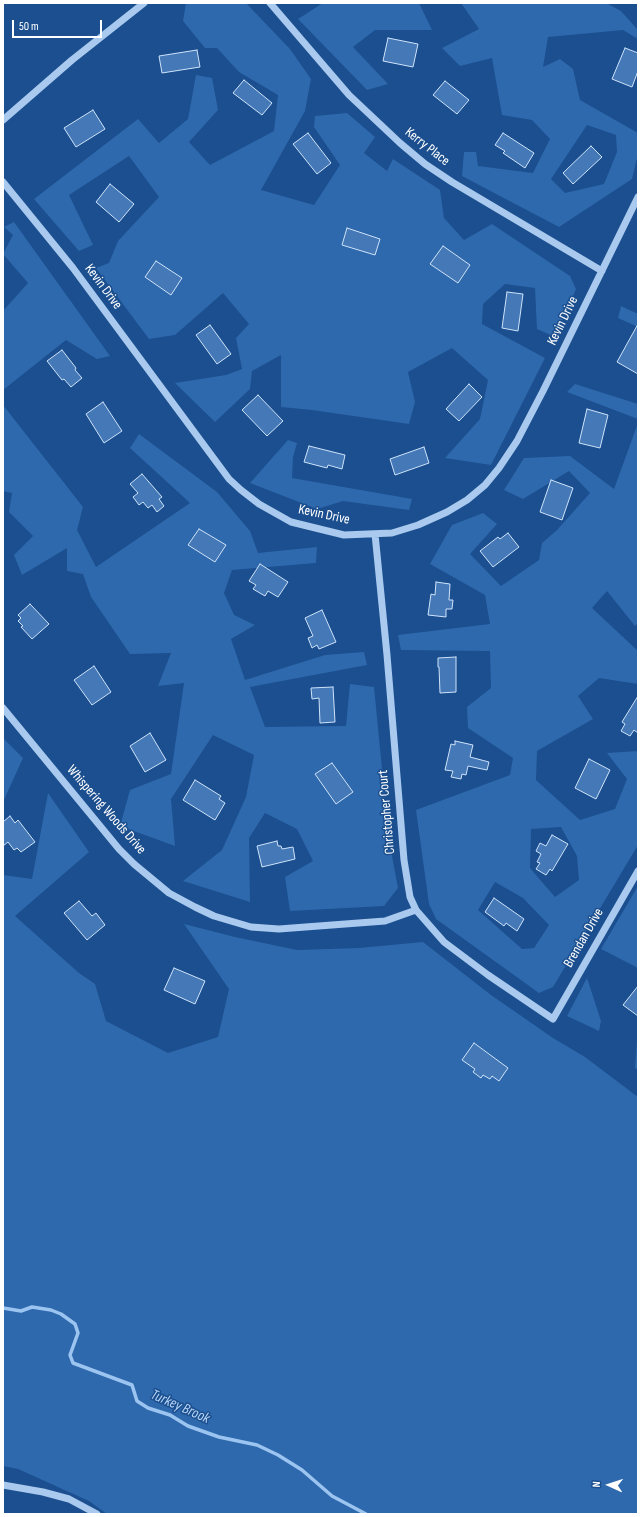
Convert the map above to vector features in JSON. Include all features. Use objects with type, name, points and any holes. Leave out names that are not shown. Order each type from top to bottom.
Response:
[{"type":"street","points":[[3,120],[72,60],[144,3]]},
{"type":"street","name":"Kerry Place","points":[[270,3],[349,95],[400,144],[425,164],[452,182],[602,271]]},
{"type":"street","name":"Kevin Drive","points":[[3,182],[73,268],[215,462],[241,490],[273,513],[291,522],[344,535],[392,533],[418,525],[447,512],[467,500],[485,485],[499,468],[517,441],[638,197]]},
{"type":"street","name":"Christopher Court","points":[[375,534],[387,655],[404,860],[410,897],[416,910],[444,942],[488,975],[553,1019]]},
{"type":"street","name":"Whispering Woods Drive","points":[[3,708],[119,849],[134,864],[169,893],[195,907],[214,916],[251,927],[279,929],[385,921],[416,910]]},
{"type":"street","name":"Brendan Drive","points":[[553,1019],[638,871]]},
{"type":"street","points":[[3,1485],[43,1492],[69,1499],[97,1514]]},
{"type":"shaded area","points":[[186,3],[246,3],[290,49],[311,79],[305,111],[261,190],[314,205],[340,165],[314,127],[315,116],[347,113],[375,137],[364,153],[387,171],[393,159],[440,190],[444,218],[464,240],[492,224],[570,276],[576,289],[555,337],[537,329],[535,288],[505,284],[483,304],[482,324],[545,358],[491,465],[445,458],[480,419],[488,380],[452,348],[408,372],[415,402],[409,424],[281,407],[281,355],[252,371],[250,389],[215,422],[175,383],[226,375],[242,369],[236,338],[249,324],[223,293],[175,335],[149,339],[96,268],[109,263],[118,241],[159,197],[129,156],[69,195],[93,245],[79,251],[34,199],[138,119],[159,143],[188,119],[196,75],[212,78],[218,110],[189,142],[210,165],[274,131],[278,95],[239,72],[217,48],[205,48],[183,21]]},
{"type":"shaded area","points":[[323,3],[419,3],[432,30],[375,30],[353,47],[388,84],[367,90],[298,19]]},
{"type":"shaded area","points":[[461,3],[606,3],[621,11],[638,30],[638,39],[623,30],[548,37],[543,67],[560,59],[573,69],[580,100],[638,133],[638,154],[632,179],[559,227],[462,176],[464,152],[476,152],[478,166],[533,173],[550,139],[532,120],[502,115],[492,58],[460,66],[442,48],[479,29]],"holes":[[[587,125],[616,135],[617,152],[604,184],[565,193],[551,179]]]},
{"type":"shaded area","points":[[14,222],[110,356],[97,359],[66,340],[3,390],[3,311],[28,283],[3,254],[13,235],[4,227]]},
{"type":"shaded area","points":[[621,306],[638,314],[638,327],[618,318]]},
{"type":"shaded area","points":[[575,384],[638,404],[638,419],[567,392]]},
{"type":"shaded area","points":[[3,405],[83,507],[77,530],[96,567],[190,503],[130,448],[139,434],[217,492],[250,531],[258,553],[317,547],[316,563],[232,570],[224,593],[234,615],[255,625],[231,639],[245,680],[325,655],[364,652],[367,665],[250,687],[265,727],[346,726],[350,684],[374,687],[389,840],[398,888],[384,906],[290,911],[285,877],[313,861],[297,829],[265,813],[249,838],[250,902],[183,881],[222,850],[246,797],[254,755],[213,735],[171,799],[175,846],[120,826],[130,790],[171,774],[184,683],[158,686],[171,653],[130,654],[91,597],[83,574],[67,571],[67,548],[22,575],[14,555],[33,536],[9,512],[12,493],[3,491]]},
{"type":"shaded area","points":[[638,423],[638,623],[635,626],[607,591],[592,608],[638,651],[638,684],[599,678],[578,696],[593,719],[537,751],[536,780],[580,820],[615,809],[627,779],[607,753],[638,751],[638,845],[553,987],[539,993],[436,919],[429,904],[416,810],[510,775],[513,758],[468,728],[467,707],[491,688],[490,651],[401,650],[398,635],[490,624],[485,595],[430,564],[452,525],[483,513],[497,524],[470,554],[501,586],[539,560],[542,543],[557,530],[590,493],[569,471],[523,499],[504,490],[524,458],[570,456],[614,489]],"holes":[[[561,827],[577,856],[579,880],[555,897],[530,868],[531,829]],[[495,882],[523,898],[549,925],[534,948],[522,949],[478,910]]]},
{"type":"shaded area","points":[[288,440],[297,443],[293,457],[292,478],[412,499],[409,510],[343,501],[317,509],[250,483]]},
{"type":"shaded area","points":[[3,738],[23,758],[3,802]]},
{"type":"shaded area","points":[[48,793],[89,852],[15,916],[79,973],[95,984],[106,1021],[168,1053],[218,1037],[229,989],[184,924],[235,937],[297,950],[359,948],[423,942],[491,995],[553,1038],[585,1057],[638,1097],[638,1514],[107,1514],[89,1501],[18,1469],[3,1466],[3,875],[32,879]]},
{"type":"shaded area","points":[[638,886],[638,968],[601,949]]},
{"type":"shaded area","points":[[587,978],[601,1021],[599,1031],[567,1016]]},
{"type":"shaded area","points":[[638,1026],[638,1070],[635,1068]]},
{"type":"building","points":[[388,38],[418,44],[413,67],[383,61]]},
{"type":"building","points":[[625,48],[638,53],[638,71],[632,87],[612,79]]},
{"type":"building","points":[[197,50],[200,67],[162,73],[159,56]]},
{"type":"building","points":[[244,80],[272,103],[262,115],[233,93]]},
{"type":"building","points":[[445,81],[469,100],[457,114],[433,95]]},
{"type":"building","points":[[93,110],[105,129],[76,147],[64,128]]},
{"type":"building","points":[[308,133],[331,163],[317,174],[293,144]]},
{"type":"building","points":[[503,133],[534,153],[525,168],[503,153],[505,151],[495,145]]},
{"type":"building","points":[[591,146],[602,157],[573,184],[563,173]]},
{"type":"building","points":[[110,184],[134,204],[119,222],[96,202]]},
{"type":"building","points":[[347,228],[380,239],[375,255],[342,245]]},
{"type":"building","points":[[443,246],[470,265],[458,283],[430,264]]},
{"type":"building","points":[[156,261],[182,278],[171,295],[145,277]]},
{"type":"building","points":[[507,292],[523,294],[518,331],[502,328]]},
{"type":"building","points":[[638,324],[638,374],[617,362]]},
{"type":"building","points":[[210,325],[231,354],[217,364],[196,335]]},
{"type":"building","points":[[62,350],[82,378],[71,387],[64,379],[62,380],[47,361]]},
{"type":"building","points":[[469,384],[482,397],[459,421],[446,409]]},
{"type":"building","points":[[258,395],[283,421],[267,436],[242,410]]},
{"type":"building","points":[[103,402],[122,431],[104,443],[86,414]]},
{"type":"building","points":[[587,409],[608,415],[600,448],[579,443]]},
{"type":"building","points":[[309,446],[345,455],[342,469],[328,465],[327,468],[304,462]]},
{"type":"building","points":[[424,447],[429,463],[395,475],[390,459]]},
{"type":"building","points":[[142,474],[162,497],[159,499],[164,506],[157,512],[152,505],[148,508],[143,502],[139,505],[133,497],[138,493],[130,484]]},
{"type":"building","points":[[551,480],[573,488],[562,520],[540,512]]},
{"type":"building","points":[[199,529],[226,545],[215,562],[188,545]]},
{"type":"building","points":[[508,533],[519,547],[493,567],[480,551],[498,537],[500,539]]},
{"type":"building","points":[[260,564],[288,582],[278,597],[268,591],[265,596],[253,589],[256,585],[249,581]]},
{"type":"building","points":[[436,582],[450,584],[449,600],[453,600],[452,609],[446,609],[446,617],[428,615],[431,594],[435,595]]},
{"type":"building","points":[[30,604],[49,624],[32,639],[21,627],[23,626],[18,621],[21,618],[18,615]]},
{"type":"building","points":[[322,610],[336,642],[319,649],[317,645],[312,648],[308,638],[313,636],[305,618]]},
{"type":"building","points":[[456,657],[456,692],[440,693],[438,658]]},
{"type":"building","points":[[94,666],[111,692],[92,705],[74,680]]},
{"type":"building","points":[[333,687],[335,722],[320,723],[319,698],[312,699],[311,688]]},
{"type":"building","points":[[638,696],[638,733],[634,730],[630,736],[621,731],[625,724],[622,722]]},
{"type":"building","points":[[150,733],[166,760],[145,772],[130,746]]},
{"type":"building","points":[[455,741],[473,745],[470,757],[489,762],[487,770],[468,766],[466,775],[462,774],[461,779],[451,777],[453,771],[445,770],[451,744],[455,745]]},
{"type":"building","points":[[589,759],[610,770],[596,799],[575,788]]},
{"type":"building","points":[[332,763],[353,792],[336,804],[315,774]]},
{"type":"building","points":[[195,780],[221,796],[219,799],[225,803],[215,820],[183,800]]},
{"type":"building","points":[[10,816],[15,823],[18,820],[35,842],[21,852],[17,848],[14,850],[8,842],[3,846],[3,822]]},
{"type":"building","points":[[552,835],[568,844],[552,871],[550,869],[546,875],[536,869],[540,863],[537,862],[541,854],[536,851],[540,843],[546,846]]},
{"type":"building","points":[[277,841],[278,846],[281,846],[282,849],[293,847],[295,859],[262,867],[257,846]]},
{"type":"building","points":[[494,898],[524,919],[517,931],[506,923],[504,926],[485,912]]},
{"type":"building","points":[[79,901],[92,916],[96,913],[105,925],[87,940],[64,913]]},
{"type":"building","points":[[174,968],[205,981],[195,1004],[164,990]]},
{"type":"building","points":[[638,986],[638,1016],[623,1005]]},
{"type":"building","points":[[474,1043],[508,1068],[499,1081],[492,1076],[490,1079],[483,1075],[481,1078],[473,1072],[475,1069],[462,1060]]},
{"type":"waterway","name":"Turkey Brook","points":[[3,1308],[21,1311],[32,1307],[51,1310],[61,1314],[75,1324],[78,1333],[70,1355],[73,1363],[132,1385],[137,1401],[148,1408],[170,1415],[188,1426],[219,1437],[257,1445],[278,1455],[302,1470],[332,1496],[366,1514]]}]
